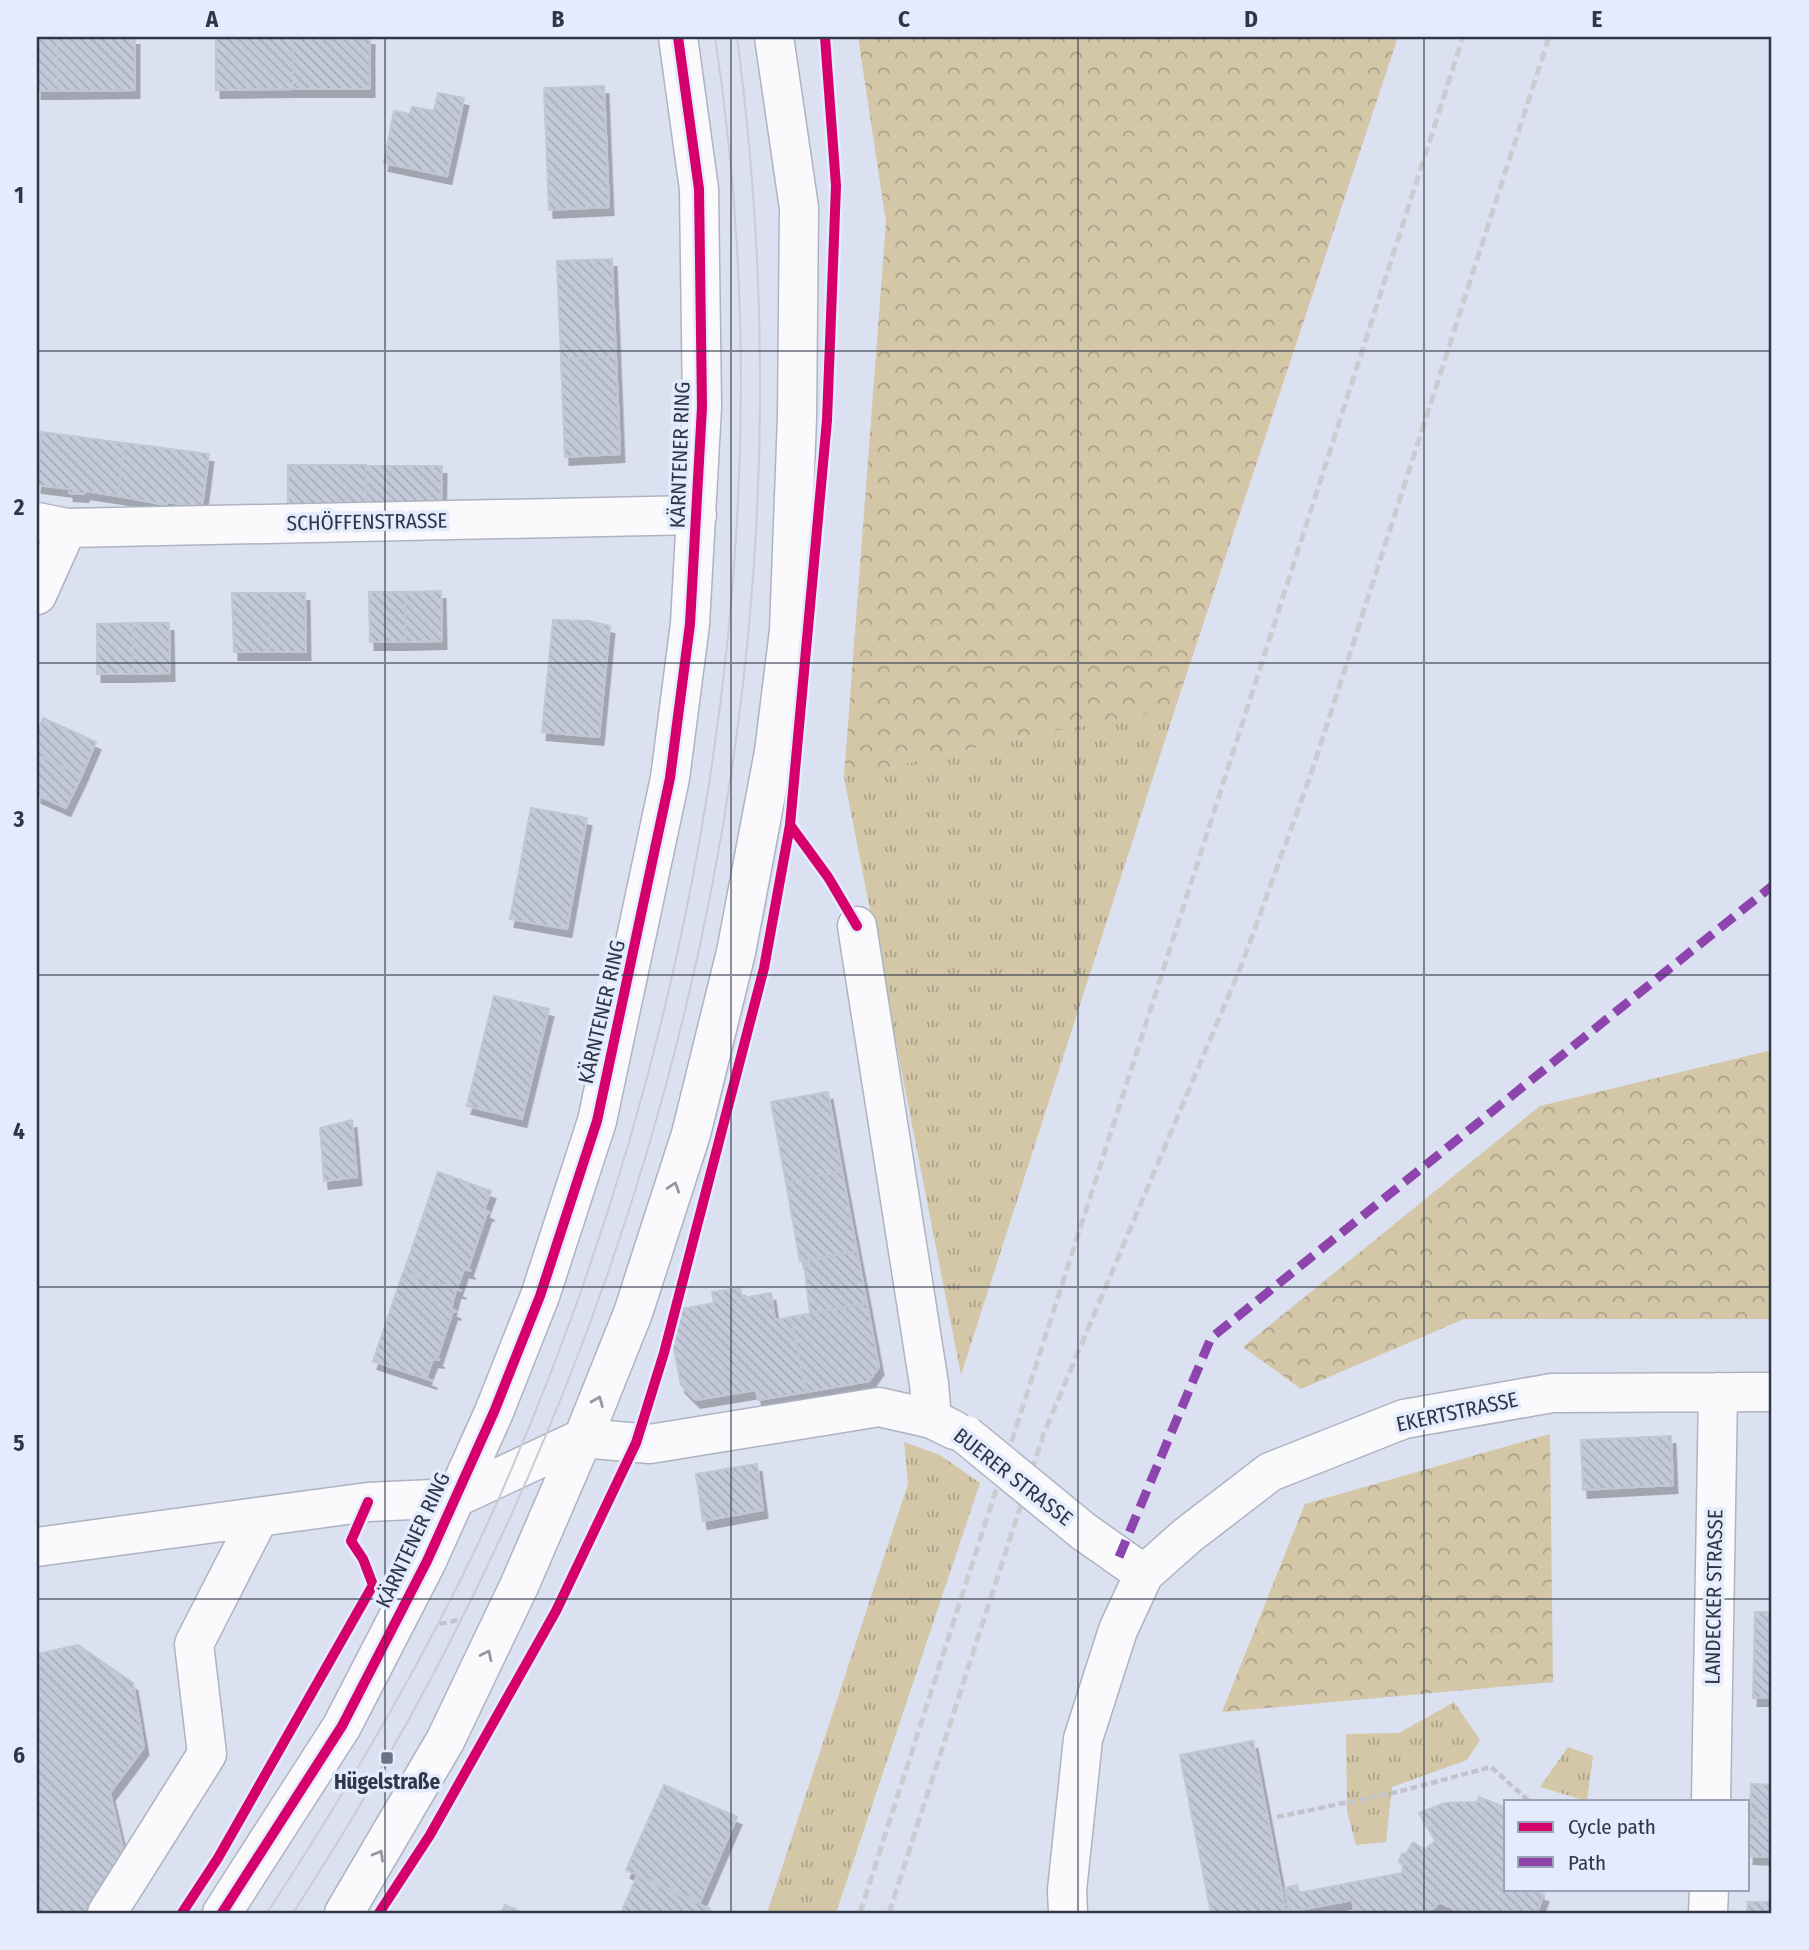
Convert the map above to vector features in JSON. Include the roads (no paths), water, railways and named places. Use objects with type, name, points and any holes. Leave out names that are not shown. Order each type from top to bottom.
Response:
[{"type":"main road","name":"KÄRNTENER RING","points":[[222,1913],[342,1726],[455,1498],[494,1412],[540,1296],[597,1121],[670,778],[690,624],[702,407],[699,189],[678,37]]},
{"type":"main road","points":[[344,1913],[445,1741],[509,1606],[583,1438],[633,1313],[691,1134],[736,952],[774,752],[789,631],[797,417],[799,208],[774,37]]},
{"type":"main road","name":"SCHÖFFENSTRASSE","points":[[52,525],[697,515]]},
{"type":"main road","points":[[37,595],[52,525]]},
{"type":"main road","name":"BUERER STRASSE","points":[[857,926],[929,1384],[949,1427],[1083,1531],[1144,1574]]},
{"type":"main road","name":"LANDECKER STRASSE","points":[[1711,1800],[1718,1392]]},
{"type":"main road","name":"EKERTSTRASSE","points":[[1144,1574],[1188,1535],[1270,1472],[1404,1419],[1552,1393],[1772,1392]]},
{"type":"main road","points":[[37,1547],[368,1502],[455,1498],[583,1438],[650,1444],[879,1407],[949,1427]]},
{"type":"main road","points":[[107,1913],[207,1754],[194,1644],[258,1519]]},
{"type":"main road","points":[[1068,1913],[1067,1890],[1083,1739],[1118,1630],[1144,1574]]},
{"type":"main road","points":[[1708,1913],[1709,1890]]},
{"type":"tram line","points":[[267,1913],[389,1714],[444,1612],[495,1507],[565,1334],[625,1156],[673,973],[708,787],[731,599],[741,411],[735,223],[715,37]]},
{"type":"tram line","points":[[293,1913],[420,1699],[528,1477],[616,1249],[684,1014],[731,775],[756,532],[758,285],[737,37]]},
{"type":"railway","points":[[860,1913],[1463,37]]},
{"type":"railway","points":[[889,1913],[1044,1433],[1242,964],[1312,771],[1549,37]]},
{"type":"place","name":"Hügelstraße","points":[[387,1758]]}]
